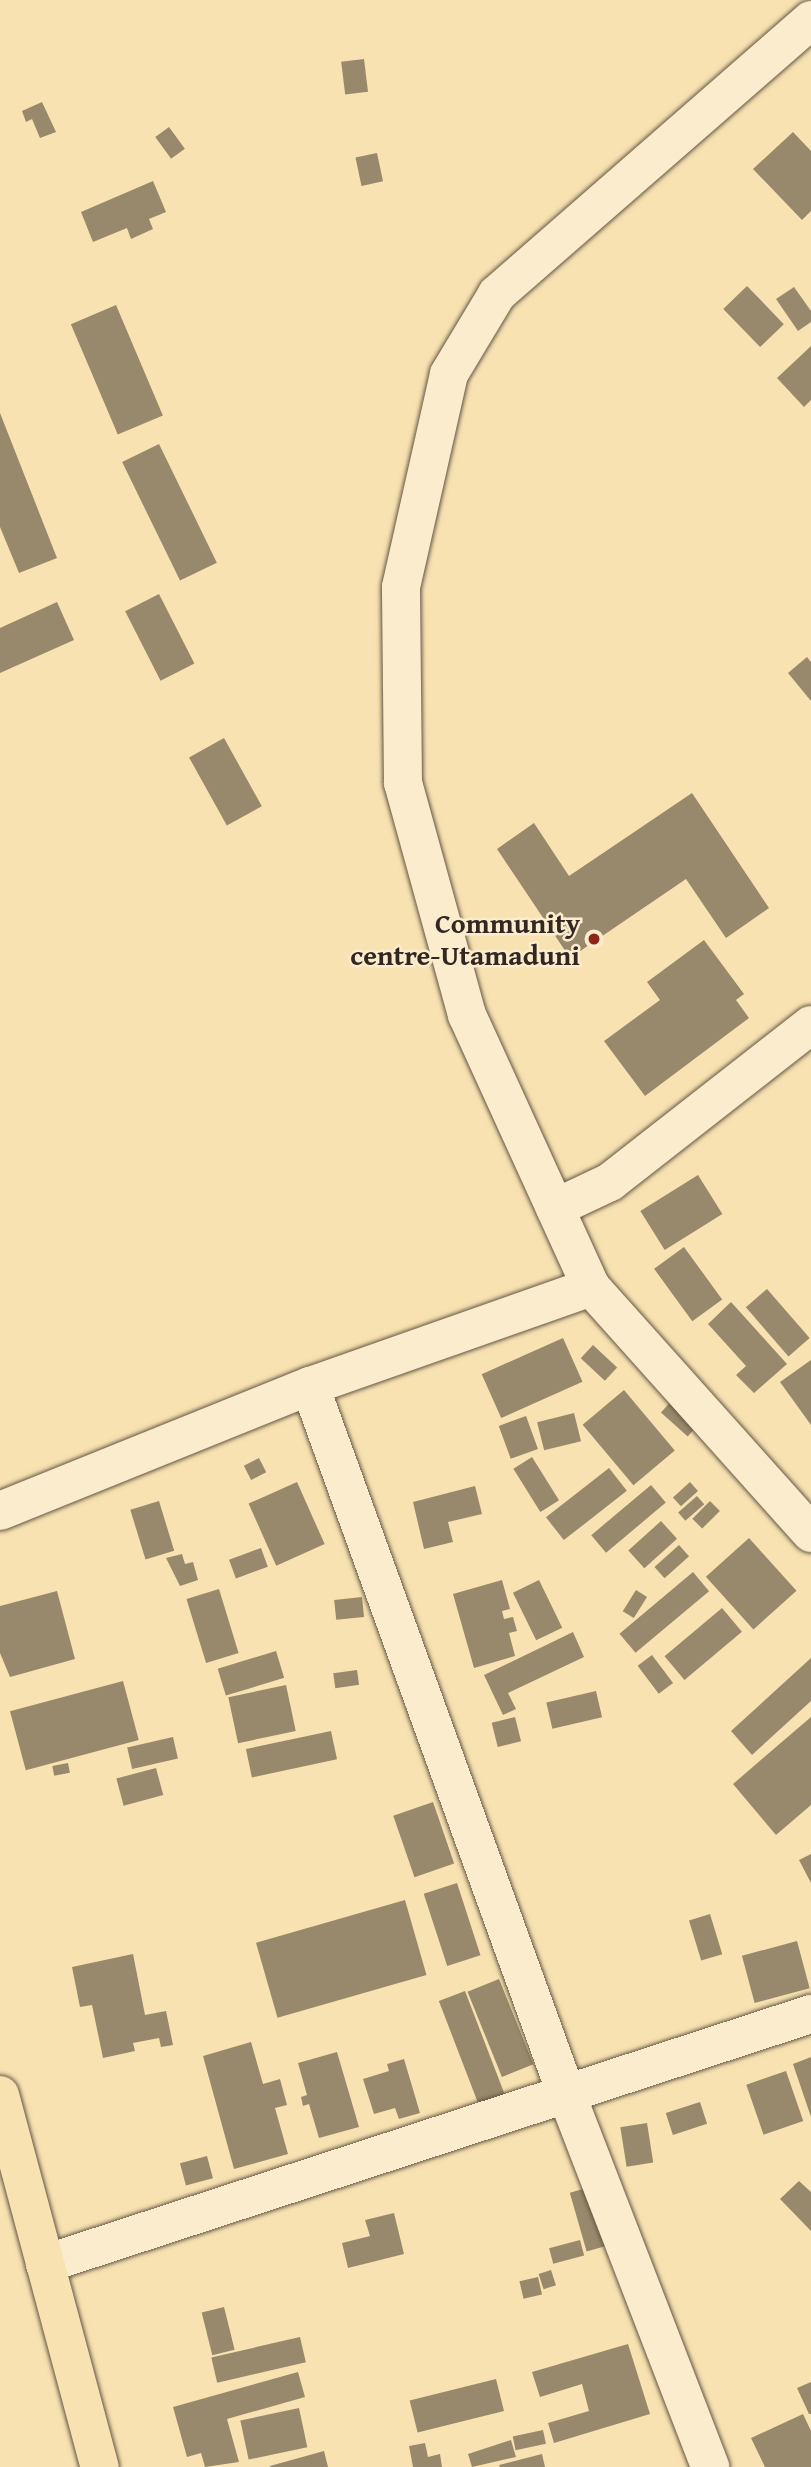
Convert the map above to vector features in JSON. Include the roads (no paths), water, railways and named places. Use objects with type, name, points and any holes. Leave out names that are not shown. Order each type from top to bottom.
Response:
[{"type":"highway","points":[[0,2095],[100,2467]]},
{"type":"street","points":[[811,19],[497,294],[449,374],[401,587],[403,783],[467,1015],[591,1287],[811,1533]]},
{"type":"street","points":[[555,1208],[610,1182],[811,1025]]},
{"type":"street","points":[[0,1511],[310,1386],[591,1287]]},
{"type":"street","points":[[310,1386],[566,2093],[710,2467]]},
{"type":"street","points":[[45,2264],[811,2014]]},
{"type":"place","name":"Community centre-Utamaduni","points":[[594,939]]}]
